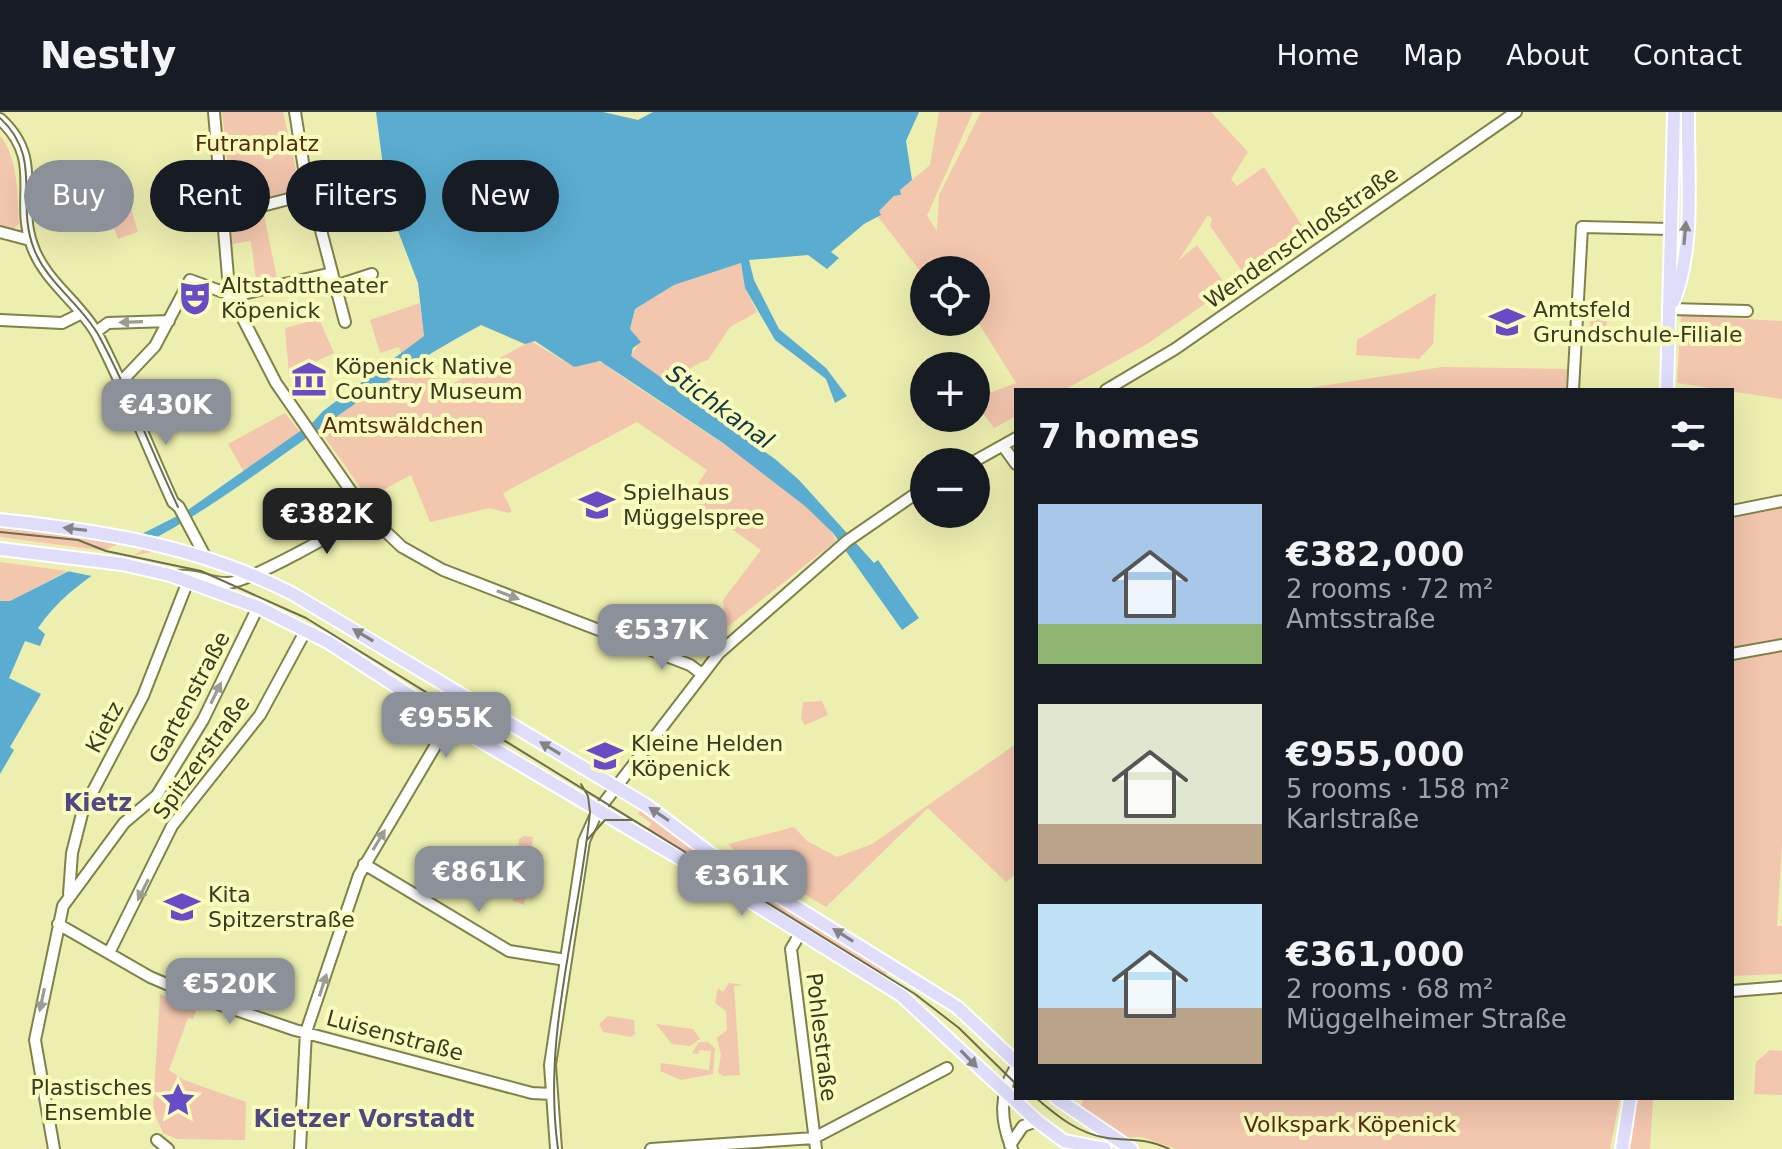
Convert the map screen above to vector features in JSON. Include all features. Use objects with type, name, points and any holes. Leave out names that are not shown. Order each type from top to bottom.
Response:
[{"type":"main road","points":[[1667,388],[1674,112]]},
{"type":"main road","points":[[1670,309],[1679,288],[1686,229],[1688,112]]},
{"type":"main road","points":[[0,520],[162,544],[255,575],[317,607],[617,788],[665,818],[711,854],[957,1007],[1014,1062]]},
{"type":"main road","points":[[0,549],[122,564],[175,577],[258,607],[306,630],[389,679],[450,721],[597,812],[801,932],[910,1002],[1014,1098]]},
{"type":"main road","points":[[1016,1100],[1064,1141],[1105,1149]]},
{"type":"main road","points":[[1059,1100],[1131,1149]]},
{"type":"main road","points":[[1622,1149],[1630,1100]]},
{"type":"street","points":[[214,112],[218,160]]},
{"type":"street","points":[[295,112],[303,160]]},
{"type":"street","name":"Wendenschloßstraße","points":[[1109,388],[1175,349],[1516,112]]},
{"type":"street","points":[[0,119],[16,137],[25,156],[30,240],[39,260],[96,332],[173,501],[205,556]]},
{"type":"street","points":[[1573,388],[1582,227],[1671,229]]},
{"type":"street","points":[[0,232],[30,240]]},
{"type":"street","points":[[224,232],[228,277],[261,359],[366,513],[402,547],[443,570],[690,665],[702,674]]},
{"type":"street","points":[[321,232],[344,317]]},
{"type":"street","points":[[119,384],[152,349],[190,280],[234,296],[332,273]]},
{"type":"street","points":[[335,286],[372,274]]},
{"type":"street","points":[[1670,309],[1747,311]]},
{"type":"street","points":[[0,320],[62,323],[80,314]]},
{"type":"street","points":[[96,332],[107,323],[169,321]]},
{"type":"street","points":[[990,453],[1014,439]]},
{"type":"street","points":[[1003,446],[1014,461]]},
{"type":"street","points":[[556,1149],[551,1057],[584,841],[597,812],[702,674],[746,627],[829,556],[910,497]]},
{"type":"street","points":[[1734,511],[1782,501]]},
{"type":"street","points":[[175,577],[189,575],[226,583],[255,575],[366,513]]},
{"type":"street","name":"Kietz","points":[[69,894],[72,853],[83,810],[143,696],[188,581]]},
{"type":"street","name":"Gartenstraße","points":[[54,1149],[35,1040],[58,924],[69,894],[124,823],[157,795],[203,720],[258,607]]},
{"type":"street","name":"Spitzerstraße","points":[[110,951],[172,826],[260,715],[306,630]]},
{"type":"street","points":[[1734,654],[1782,645]]},
{"type":"street","points":[[300,1149],[306,1032],[364,864],[450,721]]},
{"type":"street","points":[[364,864],[509,951],[566,960]]},
{"type":"street","name":"Luisenstraße","points":[[58,924],[180,990],[306,1032],[532,1093],[551,1094]]},
{"type":"street","name":"Pohlestraße","points":[[801,932],[791,949],[815,1144]]},
{"type":"street","points":[[1734,991],[1782,987]]},
{"type":"street","points":[[651,1149],[815,1144],[947,1068]]},
{"type":"street","points":[[1011,1147],[1002,1114],[1005,1091],[1014,1069]]},
{"type":"street","points":[[1011,1147],[1023,1126],[1037,1121]]},
{"type":"street","points":[[157,1140],[168,1149]]},
{"type":"green space","name":"Futranplatz","points":[[222,112],[283,112],[294,160],[286,160],[286,196],[270,200],[270,160],[227,160]]},
{"type":"green space","points":[[939,112],[973,112],[927,216],[937,231],[939,195],[981,112],[1211,112],[1248,152],[1231,179],[1237,186],[1264,167],[1306,232],[1245,276],[1210,226],[1212,219],[1208,215],[1178,261],[1197,245],[1228,288],[1147,344],[1068,388],[1014,388],[1014,417],[994,428],[990,423],[990,393],[1016,383],[987,336],[990,336],[990,256],[910,258],[879,218],[878,212],[895,196],[901,196],[900,190],[930,165]]},
{"type":"green space","points":[[0,135],[11,156],[17,189],[19,224],[10,231],[0,228]]},
{"type":"green space","points":[[134,218],[138,232],[118,239],[115,232],[134,232]]},
{"type":"green space","points":[[230,232],[268,232],[277,278],[256,281],[251,241],[232,244]]},
{"type":"green space","points":[[741,263],[745,288],[757,312],[730,327],[708,360],[689,370],[677,389],[630,356],[640,342],[630,329],[635,309],[674,285]]},
{"type":"green space","points":[[1436,293],[1433,344],[1419,359],[1356,355],[1357,340]]},
{"type":"green space","points":[[420,303],[424,336],[401,353],[399,347],[380,353],[370,320]]},
{"type":"green space","points":[[1590,312],[1607,312],[1606,337],[1590,337]]},
{"type":"green space","points":[[1681,315],[1782,321],[1782,399],[1734,392],[1734,388],[1677,383]]},
{"type":"green space","points":[[319,319],[334,353],[289,374],[285,328]]},
{"type":"green space","name":"Amtswäldchen","points":[[531,341],[574,367],[593,360],[605,364],[800,499],[824,522],[836,541],[726,628],[723,600],[761,550],[689,498],[707,470],[637,422],[503,493],[512,511],[508,513],[490,508],[430,522],[411,475],[368,498],[318,428],[421,357],[443,389]]},
{"type":"green space","points":[[1442,367],[1567,369],[1566,388],[1309,388]]},
{"type":"green space","points":[[285,413],[300,432],[244,472],[228,444]]},
{"type":"green space","points":[[1782,506],[1782,844],[1777,926],[1782,926],[1782,974],[1734,976],[1734,517]]},
{"type":"green space","points":[[0,526],[162,550],[137,555],[0,537]]},
{"type":"green space","points":[[0,562],[67,571],[10,601],[0,601]]},
{"type":"green space","points":[[822,701],[828,715],[805,725],[801,719],[803,702]]},
{"type":"green space","points":[[1014,745],[1014,876],[1006,882],[928,808],[826,907],[739,855],[728,844],[794,827],[807,841],[837,857],[872,844]]},
{"type":"green space","points":[[640,810],[692,847],[889,969],[883,979],[630,827],[633,822],[647,830],[651,823],[638,814]]},
{"type":"green space","points":[[533,837],[524,905],[513,901],[519,839]]},
{"type":"green space","points":[[729,983],[744,985],[734,986],[740,1075],[723,1076],[718,1072],[721,1055],[717,1038],[727,1030],[726,1011],[715,1003],[718,988],[723,992]]},
{"type":"green space","points":[[160,994],[197,1008],[193,1019],[188,1018],[169,1070],[184,1080],[246,1102],[245,1140],[177,1139],[163,1133],[153,1110]]},
{"type":"green space","points":[[608,1016],[634,1020],[635,1034],[631,1037],[603,1032],[599,1024]]},
{"type":"green space","points":[[656,1024],[693,1029],[700,1039],[690,1046],[672,1044]]},
{"type":"green space","points":[[699,1042],[708,1042],[715,1048],[713,1074],[681,1080],[660,1071],[661,1063],[709,1070],[711,1051],[692,1053]]},
{"type":"green space","points":[[1770,1050],[1782,1051],[1782,1095],[1754,1094],[1756,1062]]},
{"type":"green space","name":"Volkspark Köpenick","points":[[1083,1100],[1620,1100],[1610,1149],[1176,1149],[1142,1137],[1121,1137],[1080,1107]]},
{"type":"green space","points":[[1637,1100],[1653,1100],[1650,1149],[1627,1149]]},
{"type":"water","points":[[376,112],[603,112],[638,120],[653,112],[919,112],[906,141],[912,180],[900,190],[901,195],[894,196],[879,211],[881,215],[864,224],[831,252],[839,258],[827,269],[808,255],[749,260],[754,280],[779,329],[826,368],[847,396],[835,403],[826,379],[775,340],[745,288],[741,263],[674,285],[635,309],[630,329],[641,342],[633,348],[631,356],[775,459],[799,480],[874,563],[878,560],[919,618],[902,630],[833,533],[805,506],[723,443],[600,361],[574,367],[535,341],[525,344],[481,325],[369,394],[227,494],[69,593],[38,628],[45,634],[40,646],[25,641],[9,678],[41,694],[10,747],[14,750],[0,774],[0,601],[10,601],[185,512],[313,422],[323,411],[424,336],[418,283],[398,232],[426,232],[426,160],[382,160]]},
{"type":"pier","points":[[138,533],[163,538],[97,577],[67,571]]},
{"type":"tram line","points":[[0,118],[21,149],[25,165],[29,231],[34,249],[47,272],[99,336],[178,507]]},
{"type":"tram line","points":[[0,532],[78,540],[106,551],[201,571],[306,618],[915,994],[959,1028],[1014,1082]]},
{"type":"tram line","points":[[558,1149],[554,1106],[558,1022],[590,812],[588,796],[581,784]]},
{"type":"tram line","points":[[587,840],[605,820],[633,820]]},
{"type":"tram line","points":[[1038,1100],[1060,1118],[1087,1133],[1146,1141],[1169,1149]]},
{"type":"place","name":"Altstadttheater Köpenick","points":[[195,298]]},
{"type":"place","name":"Amtsfeld Grundschule-Filiale","points":[[1507,322]]},
{"type":"place","name":"Köpenick Native Country Museum","points":[[309,379]]},
{"type":"place","name":"Spielhaus Müggelspree","points":[[597,505]]},
{"type":"place","name":"Kleine Helden Köpenick","points":[[605,756]]},
{"type":"place","name":"Kita Spitzerstraße","points":[[182,907]]},
{"type":"place","name":"Plastisches Ensemble","points":[[178,1100]]},
{"type":"district","name":"Kietz","points":[[98,803]]},
{"type":"district","name":"Kietzer Vorstadt","points":[[364,1119]]},
{"type":"water label","name":"Stichkanal","points":[[720,407]]}]
